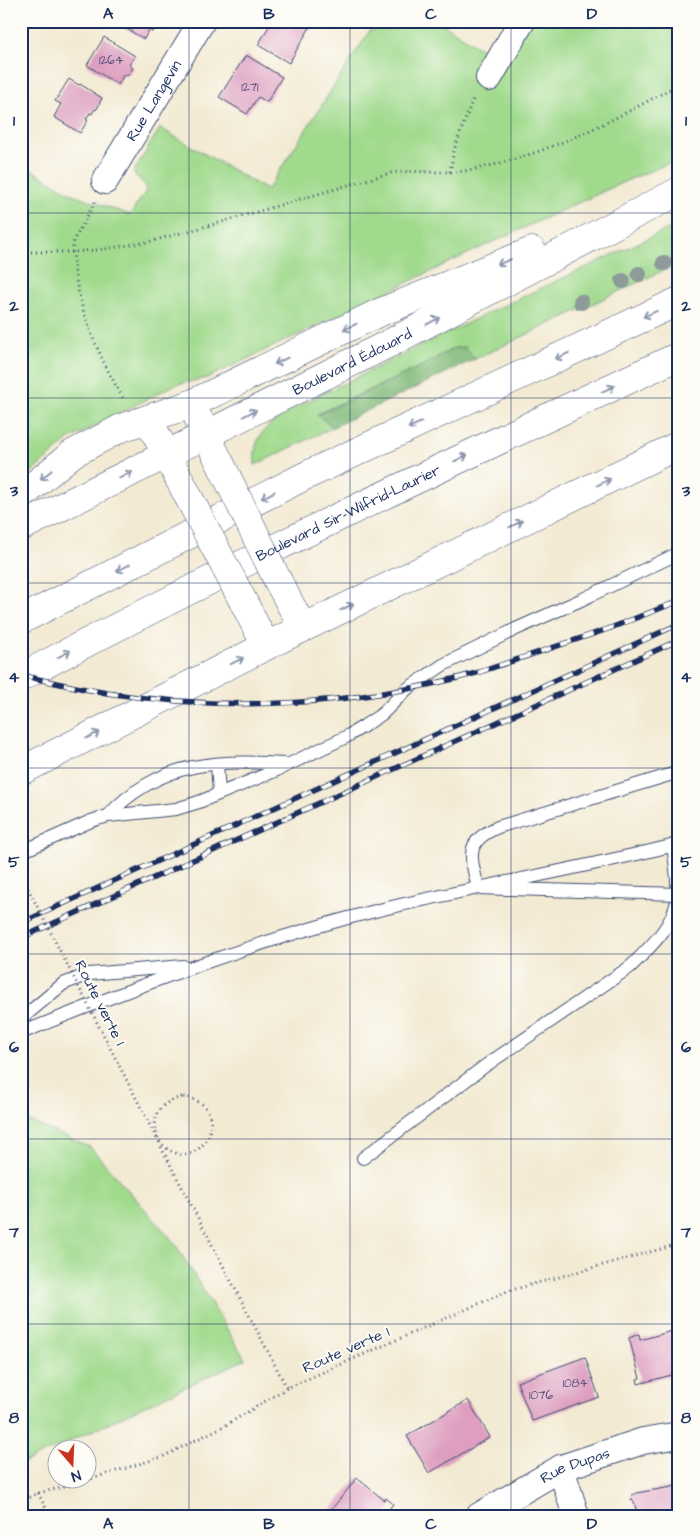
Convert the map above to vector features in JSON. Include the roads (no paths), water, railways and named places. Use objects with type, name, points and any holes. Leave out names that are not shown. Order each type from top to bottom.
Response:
[{"type":"main road","name":"Boulevard Édouard","points":[[21,496],[72,454],[120,428],[137,412],[191,404],[376,314],[679,190]]},
{"type":"main road","name":"Boulevard Édouard","points":[[21,527],[35,522],[390,343],[679,190]]},
{"type":"main road","points":[[21,620],[305,476],[679,301]]},
{"type":"main road","name":"Boulevard Sir-Wilfrid-Laurier","points":[[21,676],[335,519],[679,356]]},
{"type":"main road","points":[[191,404],[303,628]]},
{"type":"main road","points":[[137,412],[167,454],[266,646]]},
{"type":"main road","points":[[21,771],[266,646],[679,445]]},
{"type":"street","name":"Rue Langevin","points":[[101,190],[202,21]]},
{"type":"street","points":[[482,87],[522,21]]},
{"type":"street","name":"Rue Dupas","points":[[479,1516],[561,1468],[643,1441],[679,1435]]},
{"type":"street","points":[[561,1468],[576,1516]]},
{"type":"lane","points":[[21,852],[74,827],[108,816],[176,809],[199,802],[287,765],[346,737],[364,726],[382,714],[407,689],[443,665],[516,629],[679,554]]},
{"type":"lane","points":[[108,816],[130,795],[159,779],[192,767],[217,764],[268,763],[287,765]]},
{"type":"lane","points":[[217,764],[220,793]]},
{"type":"lane","points":[[478,888],[472,854],[473,846],[479,838],[488,832],[679,772]]},
{"type":"lane","points":[[21,1033],[202,964],[332,923],[379,910],[676,845],[678,894],[672,916],[649,948],[630,967],[485,1066],[363,1158]]},
{"type":"lane","points":[[478,888],[678,894]]},
{"type":"lane","points":[[21,1019],[64,984],[89,974],[202,964]]},
{"type":"railway","points":[[21,675],[107,693],[201,703],[248,704],[342,699],[388,692],[480,672],[608,629],[679,601]]},
{"type":"railway","points":[[21,923],[679,624]]},
{"type":"railway","points":[[21,938],[679,640]]}]
